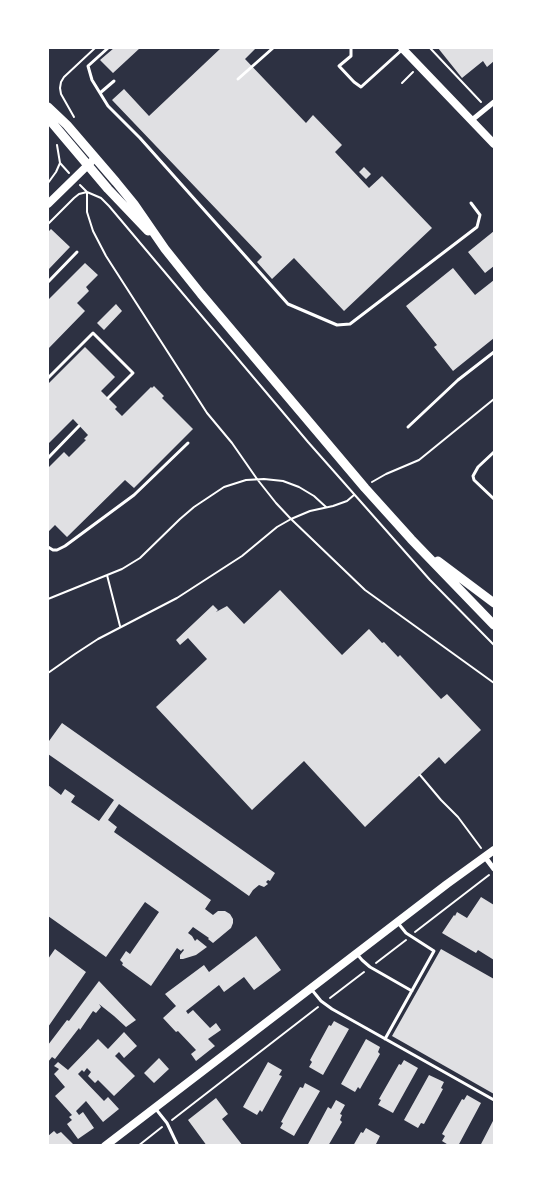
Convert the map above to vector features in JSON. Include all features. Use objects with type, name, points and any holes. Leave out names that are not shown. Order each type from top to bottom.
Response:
[{"type":"main road","points":[[48,107],[96,157],[230,330],[365,488],[494,625]]},
{"type":"main road","points":[[48,118],[119,201],[166,249]]},
{"type":"main road","points":[[411,539],[494,603]]},
{"type":"street","points":[[403,48],[494,144]]},
{"type":"street","points":[[472,120],[494,102]]},
{"type":"street","points":[[48,203],[96,157]]},
{"type":"street","points":[[105,1146],[356,953],[494,850]]},
{"type":"street","points":[[486,856],[494,870]]},
{"type":"lane","points":[[108,48],[88,66],[92,80],[108,106],[140,138],[288,304],[337,325],[350,324],[477,227],[480,215],[471,203]]},
{"type":"lane","points":[[238,79],[273,48]]},
{"type":"lane","points":[[351,48],[351,56],[339,66],[361,87],[403,48]]},
{"type":"lane","points":[[100,93],[114,81]]},
{"type":"lane","points":[[48,282],[77,252]]},
{"type":"lane","points":[[48,378],[93,333],[133,373],[108,398]]},
{"type":"lane","points":[[408,427],[458,380],[494,352]]},
{"type":"lane","points":[[48,458],[79,426]]},
{"type":"lane","points":[[48,548],[57,550],[65,546],[134,495],[188,443]]},
{"type":"lane","points":[[494,452],[478,467],[473,476],[474,480],[494,500]]},
{"type":"lane","points":[[385,1039],[434,951],[410,936],[397,922]]},
{"type":"lane","points":[[356,953],[370,967],[412,991]]},
{"type":"lane","points":[[311,988],[323,1003],[332,1009],[494,1100]]},
{"type":"lane","points":[[155,1107],[167,1123],[178,1146]]},
{"type":"path","points":[[76,121],[61,94],[60,82],[64,76],[95,48]]},
{"type":"path","points":[[430,48],[487,108]]},
{"type":"path","points":[[402,83],[413,72]]},
{"type":"path","points":[[48,183],[60,163],[58,146]]},
{"type":"path","points":[[60,163],[66,170]]},
{"type":"path","points":[[82,187],[87,192],[101,198],[109,206],[308,442],[430,580],[494,644]]},
{"type":"path","points":[[48,224],[74,198],[79,194],[87,192]]},
{"type":"path","points":[[87,192],[87,212],[92,231],[106,256],[207,413],[232,443],[257,479],[291,519],[365,590],[494,683]]},
{"type":"path","points":[[371,484],[386,474],[419,460],[494,399]]},
{"type":"path","points":[[48,599],[122,569],[140,558],[194,507],[224,487],[246,480],[283,481],[299,487],[327,507]]},
{"type":"path","points":[[48,674],[86,646],[177,598],[242,556],[277,527],[310,511],[347,501],[355,495]]},
{"type":"path","points":[[107,575],[120,627]]},
{"type":"path","points":[[420,775],[458,817],[486,856]]},
{"type":"path","points":[[138,1146],[494,870]]},
{"type":"building","points":[[114,48],[140,48],[113,73],[100,60]]},
{"type":"building","points":[[221,48],[256,48],[245,59],[306,123],[313,115],[342,145],[335,152],[369,188],[382,176],[432,228],[344,311],[294,258],[272,279],[257,262],[262,257],[112,100],[124,89],[149,116]]},
{"type":"building","points":[[438,48],[494,48],[494,61],[487,67],[483,61],[462,78]]},
{"type":"building","points":[[364,167],[371,174],[366,179],[359,172]]},
{"type":"building","points":[[51,229],[70,247],[48,270],[48,232]]},
{"type":"building","points":[[494,231],[494,266],[485,273],[468,252]]},
{"type":"building","points":[[85,263],[98,275],[86,287],[89,291],[77,303],[85,311],[48,349],[48,300]]},
{"type":"building","points":[[453,268],[475,295],[494,280],[494,338],[453,371],[434,347],[437,345],[406,306]]},
{"type":"building","points":[[116,304],[122,311],[104,330],[97,323]]},
{"type":"building","points":[[85,347],[115,377],[101,391],[117,407],[115,409],[122,416],[154,386],[164,396],[162,398],[193,429],[134,488],[125,480],[67,537],[55,525],[48,532],[48,468],[64,452],[69,457],[86,440],[84,439],[88,435],[73,419],[48,444],[48,384]]},
{"type":"building","points":[[280,590],[342,655],[369,629],[398,657],[400,655],[441,699],[447,694],[481,730],[445,764],[439,757],[365,827],[304,761],[252,810],[156,707],[207,659],[188,638],[180,645],[176,640],[213,605],[218,610],[216,612],[227,606],[244,624]]},
{"type":"building","points":[[62,723],[275,873],[270,881],[266,882],[268,884],[264,887],[259,885],[249,896],[119,804],[108,820],[117,827],[114,832],[211,900],[205,909],[213,915],[218,911],[225,911],[233,919],[231,928],[213,943],[193,927],[188,933],[195,941],[197,939],[207,947],[196,955],[183,959],[180,959],[180,955],[184,950],[181,951],[177,948],[151,986],[122,965],[123,963],[120,960],[126,951],[130,954],[159,912],[145,902],[106,957],[48,916],[48,785],[61,795],[65,789],[75,796],[71,802],[99,821],[114,800],[48,754],[48,739],[49,741]]},
{"type":"building","points":[[481,897],[494,905],[494,960],[478,950],[476,953],[442,933],[457,912],[467,918]]},
{"type":"building","points":[[256,936],[281,970],[254,990],[244,977],[224,992],[219,985],[186,1011],[188,1014],[193,1010],[210,1028],[216,1023],[221,1030],[208,1039],[215,1046],[196,1061],[191,1054],[196,1050],[163,1018],[176,1006],[165,994],[204,965],[209,972]]},
{"type":"building","points":[[55,949],[86,972],[48,1027],[48,959]]},
{"type":"building","points":[[441,949],[494,979],[494,1094],[392,1036]]},
{"type":"building","points":[[99,981],[136,1020],[126,1027],[99,1004],[101,1007],[96,1013],[93,1011],[80,1030],[79,1028],[55,1059],[52,1057],[48,1062],[48,1045]]},
{"type":"building","points":[[334,1021],[349,1029],[323,1075],[309,1067],[312,1062],[310,1060],[329,1025],[331,1026]]},
{"type":"building","points":[[124,1032],[137,1046],[124,1058],[119,1052],[115,1056],[135,1076],[114,1096],[98,1080],[95,1083],[88,1076],[91,1072],[87,1068],[84,1072],[82,1070],[78,1074],[104,1101],[108,1097],[119,1109],[103,1122],[86,1101],[76,1111],[79,1115],[83,1112],[94,1128],[78,1139],[67,1124],[72,1120],[69,1117],[72,1115],[55,1096],[65,1087],[54,1074],[59,1069],[54,1066],[58,1062],[68,1070],[98,1039],[108,1049]]},
{"type":"building","points":[[366,1039],[380,1047],[378,1052],[380,1054],[360,1089],[358,1087],[355,1092],[341,1084]]},
{"type":"building","points":[[159,1058],[169,1069],[154,1083],[144,1073]]},
{"type":"building","points":[[404,1060],[418,1068],[393,1113],[378,1105],[381,1100],[379,1099],[399,1064],[401,1065]]},
{"type":"building","points":[[268,1062],[282,1070],[279,1075],[282,1076],[262,1112],[260,1110],[257,1115],[243,1107]]},
{"type":"building","points":[[429,1075],[444,1082],[441,1088],[443,1089],[424,1124],[421,1123],[418,1128],[404,1120]]},
{"type":"building","points":[[305,1083],[320,1091],[294,1136],[280,1128],[283,1123],[281,1122],[300,1087],[303,1088]]},
{"type":"building","points":[[467,1095],[481,1103],[458,1146],[450,1146],[442,1141],[445,1136],[442,1134],[462,1099],[464,1100]]},
{"type":"building","points":[[216,1098],[228,1114],[222,1119],[243,1146],[207,1146],[188,1120]]},
{"type":"building","points":[[336,1100],[345,1105],[340,1114],[342,1115],[340,1120],[342,1122],[328,1146],[307,1146],[328,1107],[331,1109]]},
{"type":"building","points":[[494,1119],[494,1146],[480,1146]]},
{"type":"building","points":[[366,1128],[380,1136],[375,1146],[353,1146],[361,1132],[363,1133]]},
{"type":"building","points":[[54,1131],[57,1134],[61,1132],[73,1144],[71,1146],[48,1146],[48,1136]]}]
